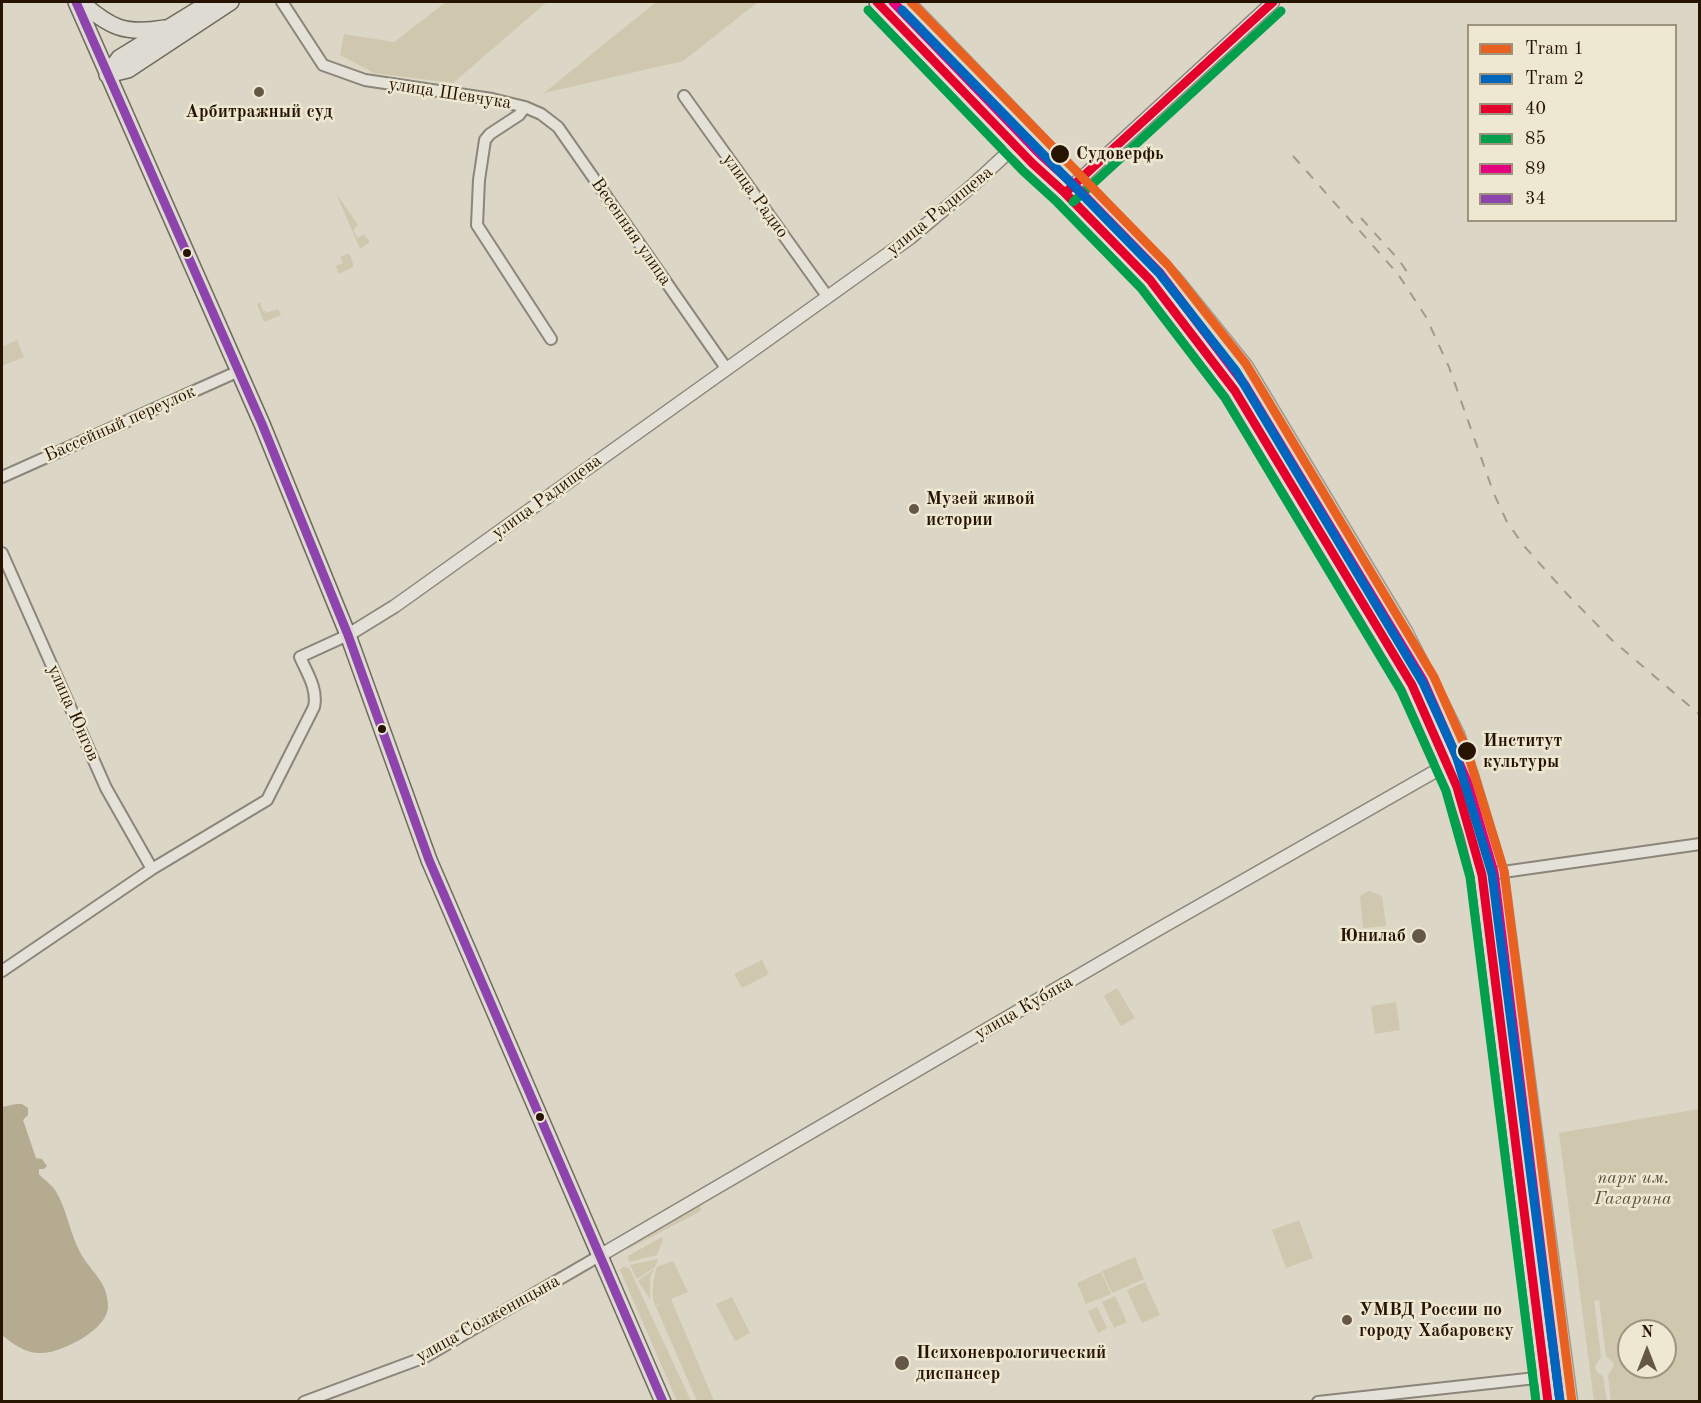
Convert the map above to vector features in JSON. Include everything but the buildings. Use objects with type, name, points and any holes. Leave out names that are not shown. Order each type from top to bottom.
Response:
[{"type":"main road","points":[[76,2],[239,371],[299,513],[348,635],[429,860],[663,1401]]},
{"type":"main road","points":[[81,2],[101,19],[123,30],[141,31],[173,26]]},
{"type":"main road","points":[[107,75],[119,58],[210,2]]},
{"type":"main road","points":[[107,75],[128,70],[231,2]]},
{"type":"main road","points":[[877,2],[1032,163],[1065,193],[1150,280],[1236,391],[1412,686],[1448,764],[1471,832],[1482,875],[1548,1401]]},
{"type":"street","name":"улица Шевчука","points":[[282,2],[323,65],[365,80],[486,98],[525,107],[519,115],[489,134],[485,140],[479,180],[477,225],[551,339]]},
{"type":"street","points":[[1065,193],[1273,2]]},
{"type":"street","name":"улица Радио","points":[[684,96],[827,296]]},
{"type":"street","name":"Весенняя улица","points":[[525,107],[541,114],[558,128],[726,369]]},
{"type":"street","name":"улица Радищева","points":[[152,869],[267,800],[314,707],[315,693],[300,657],[348,635],[395,606],[910,238],[1016,145]]},
{"type":"street","name":"Бассейный переулок","points":[[2,477],[239,371]]},
{"type":"street","name":"улица Юнгов","points":[[2,553],[106,788],[152,869]]},
{"type":"street","name":"улица Кубяка","points":[[601,1255],[1150,934],[1448,764]]},
{"type":"street","points":[[1482,875],[1700,844]]},
{"type":"street","points":[[2,971],[152,869]]},
{"type":"street","name":"улица Солженицына","points":[[304,1401],[425,1356],[601,1255]]},
{"type":"street","points":[[1318,1401],[1545,1377]]},
{"type":"green space","points":[[446,2],[547,2],[453,83],[374,73],[340,55],[344,34],[394,42]]},
{"type":"green space","points":[[656,2],[758,2],[683,61],[544,93]]},
{"type":"green space","points":[[336,193],[358,225],[353,230],[358,238],[364,234],[370,242],[360,249]]},
{"type":"green space","points":[[349,253],[353,267],[339,274],[336,266],[343,263],[340,257]]},
{"type":"green space","points":[[260,302],[263,312],[278,309],[281,315],[264,322],[257,304]]},
{"type":"green space","points":[[17,340],[24,357],[2,366],[2,347]]},
{"type":"green space","points":[[1369,891],[1382,896],[1386,926],[1363,928],[1360,896]]},
{"type":"green space","points":[[762,960],[769,974],[742,988],[734,974]]},
{"type":"green space","points":[[1117,988],[1135,1018],[1121,1026],[1104,996]]},
{"type":"green space","points":[[1396,1002],[1400,1030],[1375,1034],[1371,1006]]},
{"type":"green space","name":"парк им. Гагарина","points":[[1699,1109],[1699,1401],[1611,1401],[1608,1375],[1614,1366],[1606,1356],[1599,1300],[1594,1301],[1601,1357],[1595,1366],[1597,1372],[1603,1376],[1607,1401],[1594,1401],[1559,1133]]},
{"type":"green space","points":[[700,1202],[701,1211],[628,1249],[627,1247]]},
{"type":"green space","points":[[1299,1220],[1313,1258],[1286,1268],[1272,1230]]},
{"type":"green space","points":[[662,1237],[657,1255],[629,1262],[628,1256]]},
{"type":"green space","points":[[1135,1257],[1144,1279],[1112,1293],[1102,1271]]},
{"type":"green space","points":[[658,1259],[655,1267],[637,1279],[630,1265]]},
{"type":"green space","points":[[673,1261],[688,1292],[671,1299],[714,1401],[697,1401],[656,1307],[661,1304],[655,1306],[653,1286],[657,1267]]},
{"type":"green space","points":[[623,1267],[629,1268],[691,1401],[677,1401],[620,1270]]},
{"type":"green space","points":[[654,1269],[650,1278],[650,1299],[638,1281]]},
{"type":"green space","points":[[1101,1272],[1111,1294],[1086,1304],[1077,1283]]},
{"type":"green space","points":[[1145,1282],[1160,1315],[1142,1323],[1127,1290]]},
{"type":"green space","points":[[1115,1296],[1127,1322],[1114,1328],[1102,1302]]},
{"type":"green space","points":[[732,1297],[750,1333],[735,1341],[716,1304]]},
{"type":"green space","points":[[1097,1307],[1107,1328],[1098,1333],[1088,1311]]},
{"type":"shaded area","points":[[22,1104],[28,1108],[28,1115],[23,1120],[36,1158],[42,1159],[47,1166],[39,1169],[39,1174],[59,1197],[77,1247],[102,1283],[108,1305],[101,1323],[82,1339],[58,1350],[38,1353],[14,1344],[2,1335],[2,1107]]},
{"type":"tram line","name":"1","points":[[911,2],[1168,265],[1246,364],[1434,677],[1467,751],[1504,871],[1572,1402]]},
{"type":"tram line","points":[[918,2],[1181,274],[1252,362],[1412,628],[1464,731],[1508,871],[1578,1402]]},
{"type":"tram line","name":"2","points":[[902,10],[1159,273],[1236,371],[1423,683],[1456,755],[1492,874],[1560,1402]]},
{"type":"railway","points":[[1293,156],[1398,274],[1426,317],[1449,367],[1494,494],[1507,522],[1524,546],[1612,640],[1700,715]]},
{"type":"railway","points":[[1361,218],[1399,260],[1411,278]]},
{"type":"transit line","name":"34","points":[[76,2],[262,424],[348,635],[429,860],[663,1402]]},
{"type":"transit line","name":"40","points":[[877,2],[1032,163],[1065,193],[1150,280],[1235,391],[1412,685],[1457,787],[1482,875],[1548,1402]]},
{"type":"transit line","name":"89","points":[[893,2],[1040,154],[1074,185],[1160,273],[1245,385],[1423,680],[1468,783],[1494,872],[1560,1401]]},
{"type":"transit line","name":"40","points":[[1065,193],[1273,2]]},
{"type":"transit line","name":"85","points":[[868,10],[1023,171],[1057,202],[1141,288],[1225,398],[1401,691],[1446,791],[1470,877],[1536,1402]]},
{"type":"transit line","name":"85","points":[[1073,202],[1281,11]]},
{"type":"place","name":"Арбитражный суд","points":[[259,92]]},
{"type":"place","name":"Судоверфь","points":[[1060,154]]},
{"type":"place","name":"Музей живой истории","points":[[914,509]]},
{"type":"place","name":"Институт культуры","points":[[1467,751]]},
{"type":"place","name":"Юнилаб","points":[[1419,936]]},
{"type":"place","name":"УМВД России по городу Хабаровску","points":[[1347,1320]]},
{"type":"place","name":"Психоневрологический диспансер","points":[[902,1363]]}]
